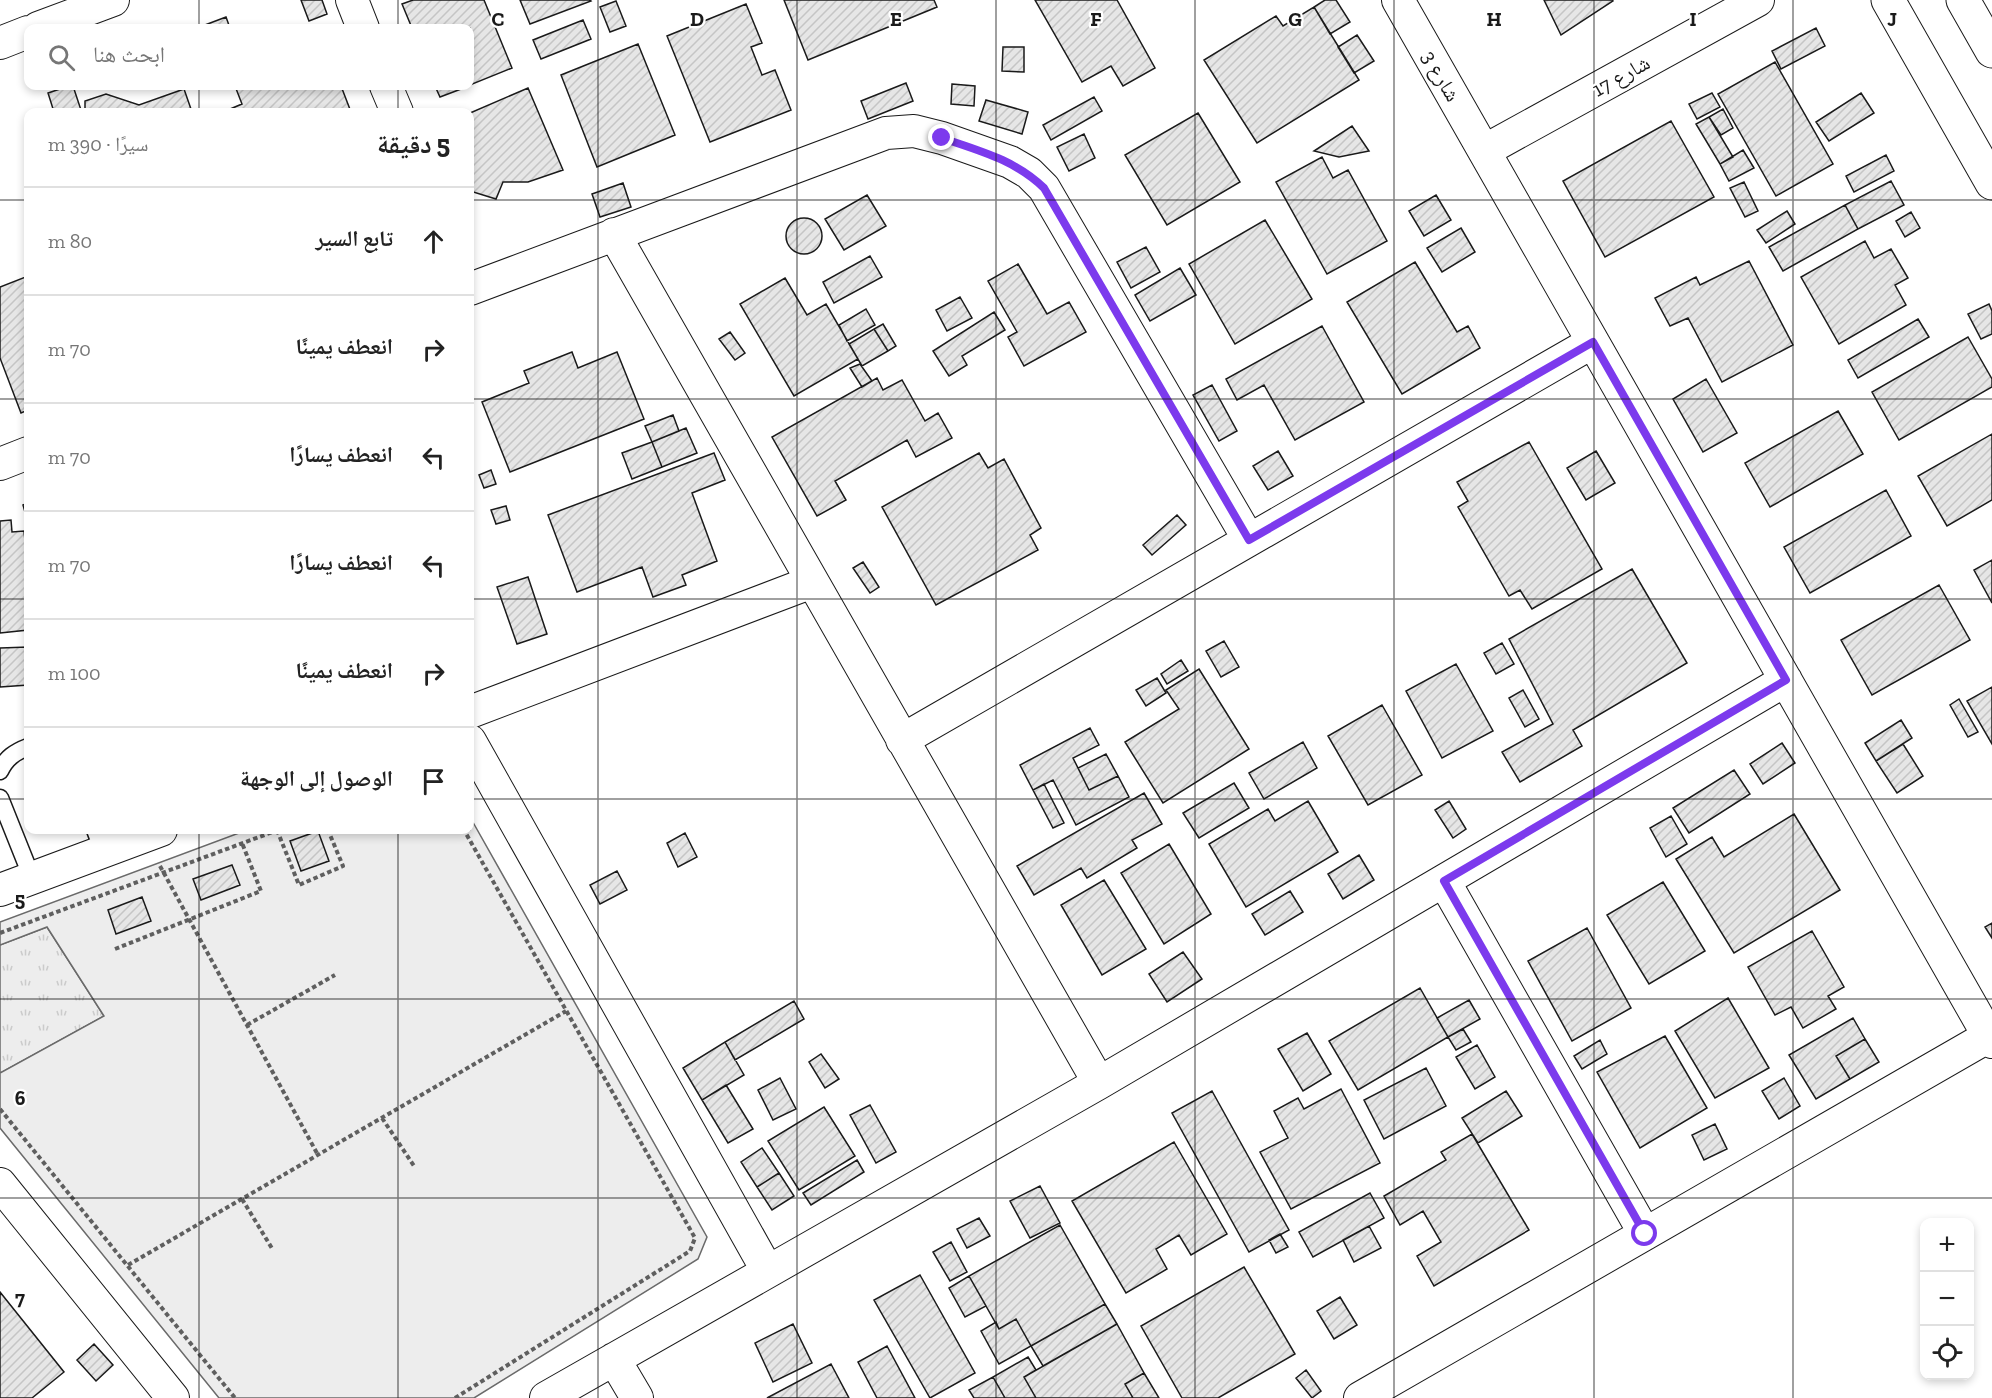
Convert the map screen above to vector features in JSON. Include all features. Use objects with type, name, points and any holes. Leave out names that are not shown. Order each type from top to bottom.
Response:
[{"type":"main road","points":[[1963,0],[1992,51]]},
{"type":"main road","points":[[1886,2],[1992,183]]},
{"type":"street","points":[[352,0],[361,24]]},
{"type":"street","name":"شارع 3","points":[[1398,0],[1990,1039]]},
{"type":"street","name":"شارع 17","points":[[1484,151],[1758,0]]},
{"type":"street","points":[[48,24],[98,3]]},
{"type":"street","points":[[0,43],[24,34]]},
{"type":"street","points":[[388,90],[395,108]]},
{"type":"street","points":[[474,287],[886,133],[914,131],[933,136],[1010,162],[1029,173],[1044,188],[1249,540]]},
{"type":"street","points":[[614,234],[1099,1083]]},
{"type":"street","points":[[902,740],[1593,342]]},
{"type":"street","points":[[0,464],[24,455]]},
{"type":"street","points":[[474,709],[812,582]]},
{"type":"street","points":[[546,1398],[767,1270],[1099,1083],[1786,680]]},
{"type":"street","points":[[474,748],[767,1270]]},
{"type":"street","points":[[0,890],[32,878],[99,840],[144,834]]},
{"type":"street","points":[[1444,881],[1645,1234]]},
{"type":"street","points":[[1360,1398],[1990,1039]]},
{"type":"street","points":[[0,1184],[173,1398]]},
{"type":"street","points":[[614,1359],[637,1398]]},
{"type":"lane","points":[[0,771],[4,763],[15,753],[24,749]]},
{"type":"lane","points":[[0,798],[32,878]]},
{"type":"path","points":[[152,834],[164,873],[318,1155]]},
{"type":"path","points":[[0,933],[267,834]]},
{"type":"path","points":[[280,834],[299,885],[342,866],[330,834]]},
{"type":"path","points":[[455,1398],[690,1251],[695,1238],[466,834]]},
{"type":"path","points":[[115,949],[261,891],[242,843]]},
{"type":"path","points":[[248,1025],[334,975]]},
{"type":"path","points":[[128,1264],[566,1011]]},
{"type":"path","points":[[0,1109],[235,1398]]},
{"type":"path","points":[[381,1118],[414,1166]]},
{"type":"path","points":[[242,1199],[273,1250]]},
{"type":"green space","points":[[47,927],[104,1016],[0,1073],[0,945]]},
{"type":"shaded area","points":[[474,824],[707,1237],[698,1259],[474,1398],[219,1398],[0,1128],[0,1073],[104,1016],[47,927],[0,945],[0,922],[236,834],[474,834]]},
{"type":"building","points":[[301,0],[322,0],[327,14],[309,21]]},
{"type":"building","points":[[413,0],[484,0],[512,68],[474,83],[474,24],[410,24],[402,4]]},
{"type":"building","points":[[520,0],[590,0],[591,1],[530,24]]},
{"type":"building","points":[[784,0],[934,0],[937,7],[808,60]]},
{"type":"building","points":[[1035,0],[1117,0],[1155,68],[1123,86],[1111,66],[1082,82]]},
{"type":"building","points":[[1325,0],[1336,0],[1350,22],[1330,34],[1314,7]]},
{"type":"building","points":[[1544,0],[1612,0],[1613,1],[1561,35]]},
{"type":"building","points":[[616,1],[626,26],[610,32],[600,7]]},
{"type":"building","points":[[746,4],[762,43],[751,47],[762,75],[775,70],[791,110],[710,142],[667,36]]},
{"type":"building","points":[[1314,7],[1359,80],[1257,143],[1204,60],[1276,16],[1283,26]]},
{"type":"building","points":[[226,17],[229,24],[208,24]]},
{"type":"building","points":[[583,20],[591,39],[541,59],[533,40]]},
{"type":"building","points":[[1816,28],[1825,46],[1781,69],[1772,51]]},
{"type":"building","points":[[1357,35],[1374,61],[1354,73],[1338,47]]},
{"type":"building","points":[[638,44],[675,135],[597,167],[561,75]]},
{"type":"building","points":[[1003,47],[1024,47],[1024,72],[1002,71]]},
{"type":"building","points":[[1775,62],[1833,164],[1776,196],[1718,94]]},
{"type":"building","points":[[906,83],[913,101],[868,119],[861,101]]},
{"type":"building","points":[[952,84],[975,86],[974,106],[951,104]]},
{"type":"building","points":[[528,88],[563,170],[528,182],[503,182],[496,199],[474,192],[474,111]]},
{"type":"building","points":[[57,90],[74,90],[80,108],[53,108],[48,93]]},
{"type":"building","points":[[184,90],[191,108],[85,108],[85,101],[106,94],[139,105]]},
{"type":"building","points":[[237,90],[343,90],[349,108],[232,108],[242,104]]},
{"type":"building","points":[[437,90],[458,90],[440,97]]},
{"type":"building","points":[[1712,93],[1720,107],[1697,119],[1689,104]]},
{"type":"building","points":[[1861,93],[1874,113],[1829,141],[1816,122]]},
{"type":"building","points":[[1094,97],[1102,111],[1051,140],[1043,125]]},
{"type":"building","points":[[986,100],[1028,112],[1022,134],[979,121]]},
{"type":"building","points":[[1723,109],[1733,128],[1721,135],[1709,117]]},
{"type":"building","points":[[1198,113],[1240,182],[1167,225],[1125,155]]},
{"type":"building","points":[[1709,117],[1733,157],[1720,164],[1696,124]]},
{"type":"building","points":[[1671,121],[1714,197],[1605,257],[1563,181]]},
{"type":"building","points":[[1352,126],[1369,151],[1339,157],[1314,151]]},
{"type":"building","points":[[1084,134],[1095,158],[1069,171],[1057,147]]},
{"type":"building","points":[[1743,150],[1754,168],[1729,181],[1720,164]]},
{"type":"building","points":[[1886,155],[1894,171],[1854,192],[1846,176]]},
{"type":"building","points":[[1322,157],[1333,178],[1348,170],[1387,241],[1327,274],[1276,182]]},
{"type":"building","points":[[1891,181],[1904,205],[1858,229],[1845,205]]},
{"type":"building","points":[[1744,182],[1758,211],[1745,217],[1730,188]]},
{"type":"building","points":[[623,183],[631,207],[600,217],[592,194]]},
{"type":"building","points":[[867,195],[886,226],[844,250],[825,219]]},
{"type":"building","points":[[1436,195],[1451,220],[1424,236],[1409,211]]},
{"type":"building","points":[[1845,205],[1858,229],[1783,271],[1769,247]]},
{"type":"building","points":[[1787,211],[1795,224],[1766,243],[1757,230]]},
{"type":"building","points":[[1911,212],[1920,228],[1905,237],[1896,221]]},
{"type":"building","points":[[804,218],[817,223],[822,236],[817,249],[804,254],[791,249],[786,236],[791,223]]},
{"type":"building","points":[[1265,220],[1312,299],[1235,344],[1189,264]]},
{"type":"building","points":[[1461,228],[1475,252],[1442,272],[1427,248]]},
{"type":"building","points":[[1865,241],[1874,258],[1891,249],[1908,278],[1895,285],[1906,305],[1839,344],[1801,277]]},
{"type":"building","points":[[1146,247],[1160,272],[1131,288],[1117,262]]},
{"type":"building","points":[[870,256],[882,277],[834,303],[823,282]]},
{"type":"building","points":[[1749,261],[1793,345],[1722,382],[1688,318],[1670,326],[1655,298],[1696,277],[1700,285]]},
{"type":"building","points":[[1415,262],[1457,332],[1468,326],[1480,348],[1402,394],[1347,302]]},
{"type":"building","points":[[1018,264],[1047,314],[1069,302],[1086,332],[1024,366],[1008,337],[1017,332],[988,281]]},
{"type":"building","points":[[1180,268],[1196,295],[1150,321],[1135,295]]},
{"type":"building","points":[[24,278],[24,412],[21,413],[0,358],[0,287]]},
{"type":"building","points":[[785,278],[807,315],[826,304],[858,359],[794,396],[740,304]]},
{"type":"building","points":[[960,297],[972,318],[947,331],[936,310]]},
{"type":"building","points":[[1989,304],[1992,311],[1992,334],[1981,339],[1968,314]]},
{"type":"building","points":[[866,309],[875,325],[847,341],[839,325]]},
{"type":"building","points":[[994,312],[1005,330],[962,356],[967,365],[949,376],[933,351]]},
{"type":"building","points":[[1918,319],[1929,337],[1858,378],[1848,360]]},
{"type":"building","points":[[883,324],[896,346],[888,351],[874,329]]},
{"type":"building","points":[[1322,326],[1364,402],[1295,440],[1264,385],[1237,400],[1226,379]]},
{"type":"building","points":[[874,329],[888,351],[862,366],[849,344]]},
{"type":"building","points":[[730,332],[745,353],[735,360],[719,339]]},
{"type":"building","points":[[1968,337],[1992,379],[1992,387],[1899,440],[1872,392]]},
{"type":"building","points":[[572,352],[578,368],[617,352],[644,419],[510,472],[482,402],[529,383],[524,371]]},
{"type":"building","points":[[860,364],[872,381],[862,387],[850,368]]},
{"type":"building","points":[[877,378],[883,390],[902,380],[925,421],[938,413],[952,438],[916,457],[907,440],[835,481],[846,500],[817,516],[772,437]]},
{"type":"building","points":[[1706,379],[1737,433],[1703,452],[1673,399]]},
{"type":"building","points":[[1212,385],[1237,431],[1219,441],[1193,395]]},
{"type":"building","points":[[1838,411],[1863,454],[1770,507],[1745,463]]},
{"type":"building","points":[[673,415],[679,431],[652,442],[645,426]]},
{"type":"building","points":[[686,428],[697,453],[662,467],[652,442]]},
{"type":"building","points":[[1992,434],[1992,500],[1947,526],[1918,476]]},
{"type":"building","points":[[652,442],[662,467],[632,479],[622,453]]},
{"type":"building","points":[[1529,442],[1602,569],[1532,609],[1520,590],[1509,596],[1458,507],[1468,501],[1457,482]]},
{"type":"building","points":[[1278,451],[1293,476],[1268,490],[1253,466]]},
{"type":"building","points":[[1596,451],[1615,483],[1586,500],[1567,468]]},
{"type":"building","points":[[714,453],[725,480],[692,493],[717,561],[682,575],[686,585],[653,597],[642,567],[577,592],[548,515]]},
{"type":"building","points":[[979,453],[988,468],[1004,459],[1041,528],[1030,535],[1038,550],[936,605],[882,507]]},
{"type":"building","points":[[491,470],[496,484],[484,488],[479,475]]},
{"type":"building","points":[[1886,490],[1911,536],[1810,593],[1784,547]]},
{"type":"building","points":[[506,506],[510,520],[496,524],[491,510]]},
{"type":"building","points":[[1177,515],[1186,525],[1152,555],[1143,545]]},
{"type":"building","points":[[11,520],[12,532],[24,531],[24,630],[0,633],[0,521]]},
{"type":"building","points":[[1992,560],[1992,603],[1974,570]]},
{"type":"building","points":[[863,562],[879,587],[870,593],[853,568]]},
{"type":"building","points":[[1632,569],[1687,663],[1573,730],[1582,746],[1520,782],[1502,752],[1553,724],[1509,639]]},
{"type":"building","points":[[528,577],[547,634],[517,644],[497,587]]},
{"type":"building","points":[[1939,585],[1970,640],[1872,695],[1841,640]]},
{"type":"building","points":[[1224,641],[1239,667],[1221,677],[1206,651]]},
{"type":"building","points":[[1502,643],[1514,664],[1496,674],[1484,653]]},
{"type":"building","points":[[24,647],[24,685],[0,687],[0,648]]},
{"type":"building","points":[[1181,660],[1188,671],[1167,684],[1161,674]]},
{"type":"building","points":[[1456,664],[1493,731],[1442,758],[1406,691]]},
{"type":"building","points":[[1199,669],[1249,749],[1163,803],[1125,742],[1179,709],[1166,690]]},
{"type":"building","points":[[1157,678],[1166,693],[1146,706],[1136,690]]},
{"type":"building","points":[[1992,687],[1992,744],[1967,701]]},
{"type":"building","points":[[1523,690],[1539,719],[1525,727],[1509,698]]},
{"type":"building","points":[[1959,699],[1978,732],[1968,737],[1950,705]]},
{"type":"building","points":[[1382,705],[1422,775],[1368,805],[1328,736]]},
{"type":"building","points":[[1901,720],[1912,738],[1876,761],[1865,743]]},
{"type":"building","points":[[1090,728],[1099,745],[1073,758],[1089,790],[1118,776],[1129,797],[1076,825],[1053,780],[1033,790],[1020,765]]},
{"type":"building","points":[[1303,742],[1317,768],[1264,799],[1249,773]]},
{"type":"building","points":[[1782,743],[1795,763],[1763,784],[1750,764]]},
{"type":"building","points":[[1903,744],[1923,776],[1897,793],[1876,761]]},
{"type":"building","points":[[1106,754],[1118,776],[1089,790],[1078,768]]},
{"type":"building","points":[[1734,770],[1750,794],[1689,833],[1673,808]]},
{"type":"building","points":[[1234,783],[1249,808],[1199,838],[1183,813]]},
{"type":"building","points":[[1044,784],[1064,823],[1053,828],[1033,790]]},
{"type":"building","points":[[1144,793],[1162,824],[1132,840],[1137,848],[1087,878],[1081,868],[1034,895],[1017,866]]},
{"type":"building","points":[[1308,801],[1338,852],[1246,907],[1209,844],[1268,809],[1275,821]]},
{"type":"building","points":[[1449,801],[1466,829],[1453,838],[1435,810]]},
{"type":"building","points":[[1794,814],[1840,890],[1734,953],[1676,859],[1712,837],[1724,857]]},
{"type":"building","points":[[1671,816],[1687,844],[1666,857],[1650,828]]},
{"type":"building","points":[[685,833],[697,857],[678,867],[667,843]]},
{"type":"building","points":[[310,834],[319,834],[329,861],[301,871],[290,841]]},
{"type":"building","points":[[1169,844],[1211,914],[1164,944],[1121,873]]},
{"type":"building","points":[[1359,855],[1374,880],[1343,899],[1328,874]]},
{"type":"building","points":[[232,865],[240,885],[201,900],[193,879]]},
{"type":"building","points":[[617,871],[627,890],[600,904],[590,885]]},
{"type":"building","points":[[1104,880],[1146,949],[1102,975],[1061,905]]},
{"type":"building","points":[[1663,882],[1705,951],[1649,984],[1607,915]]},
{"type":"building","points":[[1290,891],[1303,912],[1265,935],[1252,914]]},
{"type":"building","points":[[142,897],[151,921],[116,934],[108,910]]},
{"type":"building","points":[[1992,923],[1992,938],[1985,927]]},
{"type":"building","points":[[1587,928],[1631,1008],[1572,1041],[1528,961]]},
{"type":"building","points":[[1812,931],[1844,987],[1828,996],[1836,1009],[1803,1028],[1791,1007],[1775,1015],[1748,967]]},
{"type":"building","points":[[1183,952],[1202,979],[1167,1002],[1149,974]]},
{"type":"building","points":[[1420,988],[1448,1037],[1358,1090],[1329,1041]]},
{"type":"building","points":[[1728,998],[1769,1068],[1715,1098],[1675,1031]]},
{"type":"building","points":[[1469,1000],[1480,1019],[1448,1037],[1437,1018]]},
{"type":"building","points":[[794,1001],[804,1019],[735,1060],[725,1042]]},
{"type":"building","points":[[1853,1018],[1865,1039],[1836,1056],[1850,1079],[1816,1099],[1789,1055]]},
{"type":"building","points":[[1463,1029],[1471,1042],[1456,1050],[1448,1037]]},
{"type":"building","points":[[1307,1033],[1331,1074],[1303,1091],[1278,1049]]},
{"type":"building","points":[[1665,1036],[1707,1108],[1640,1148],[1597,1072]]},
{"type":"building","points":[[1865,1039],[1879,1062],[1850,1079],[1836,1056]]},
{"type":"building","points":[[1600,1040],[1607,1054],[1582,1069],[1574,1056]]},
{"type":"building","points":[[725,1042],[744,1075],[702,1100],[683,1068]]},
{"type":"building","points":[[1477,1045],[1495,1077],[1475,1089],[1456,1057]]},
{"type":"building","points":[[821,1054],[839,1079],[825,1088],[809,1062]]},
{"type":"building","points":[[1426,1068],[1446,1106],[1384,1139],[1364,1100]]},
{"type":"building","points":[[780,1078],[796,1109],[773,1120],[758,1090]]},
{"type":"building","points":[[1784,1078],[1800,1106],[1779,1119],[1762,1091]]},
{"type":"building","points":[[726,1085],[753,1129],[728,1143],[702,1100]]},
{"type":"building","points":[[1341,1089],[1380,1163],[1291,1209],[1260,1152],[1288,1138],[1274,1111],[1298,1098],[1304,1109]]},
{"type":"building","points":[[1212,1091],[1289,1230],[1249,1252],[1172,1113]]},
{"type":"building","points":[[1506,1091],[1522,1116],[1478,1143],[1462,1118]]},
{"type":"building","points":[[870,1105],[896,1152],[876,1163],[850,1115]]},
{"type":"building","points":[[824,1107],[855,1156],[799,1190],[768,1141]]},
{"type":"building","points":[[1715,1124],[1727,1149],[1704,1160],[1692,1135]]},
{"type":"building","points":[[1472,1134],[1529,1230],[1434,1286],[1417,1256],[1441,1242],[1423,1211],[1400,1225],[1384,1196],[1446,1160],[1441,1152]]},
{"type":"building","points":[[1174,1142],[1227,1234],[1191,1255],[1179,1235],[1156,1249],[1167,1269],[1126,1293],[1072,1201]]},
{"type":"building","points":[[762,1148],[779,1173],[757,1187],[741,1162]]},
{"type":"building","points":[[857,1160],[864,1172],[811,1205],[803,1193]]},
{"type":"building","points":[[779,1173],[794,1196],[772,1210],[757,1187]]},
{"type":"building","points":[[1040,1186],[1060,1223],[1030,1238],[1010,1201]]},
{"type":"building","points":[[1370,1193],[1384,1218],[1313,1257],[1299,1232]]},
{"type":"building","points":[[979,1218],[990,1236],[967,1248],[957,1229]]},
{"type":"building","points":[[1060,1225],[1105,1304],[1031,1346],[1016,1319],[999,1329],[969,1276]]},
{"type":"building","points":[[1369,1226],[1381,1248],[1354,1262],[1343,1240]]},
{"type":"building","points":[[1280,1234],[1288,1247],[1276,1253],[1269,1240]]},
{"type":"building","points":[[951,1242],[967,1272],[950,1281],[933,1252]]},
{"type":"building","points":[[1244,1267],[1295,1354],[1218,1398],[1182,1398],[1141,1326]]},
{"type":"building","points":[[920,1275],[975,1373],[930,1398],[874,1300]]},
{"type":"building","points":[[969,1276],[986,1306],[965,1317],[949,1288]]},
{"type":"building","points":[[0,1292],[64,1372],[32,1398],[0,1398]]},
{"type":"building","points":[[1340,1297],[1357,1325],[1334,1339],[1317,1311]]},
{"type":"building","points":[[1105,1304],[1117,1324],[1043,1366],[1031,1346]]},
{"type":"building","points":[[1016,1319],[1031,1346],[999,1364],[981,1331],[996,1322],[999,1329]]},
{"type":"building","points":[[793,1324],[812,1363],[773,1382],[755,1343]]},
{"type":"building","points":[[1117,1324],[1144,1373],[1125,1384],[1133,1398],[1036,1398],[1024,1377]]},
{"type":"building","points":[[94,1344],[113,1365],[96,1381],[77,1360]]},
{"type":"building","points":[[887,1346],[915,1398],[877,1398],[858,1362]]},
{"type":"building","points":[[1028,1357],[1036,1370],[1024,1377],[1036,1398],[1005,1398],[993,1377]]},
{"type":"building","points":[[831,1364],[849,1398],[767,1398]]},
{"type":"building","points":[[1306,1370],[1321,1391],[1312,1398],[1296,1378]]},
{"type":"building","points":[[1144,1373],[1159,1398],[1133,1398],[1125,1384]]},
{"type":"building","points":[[993,1377],[1005,1398],[974,1398],[969,1390]]},
{"type":"route","points":[[942,138],[1010,162],[1029,173],[1044,188],[1249,540],[1593,342],[1786,680],[1444,881],[1645,1234]]}]
